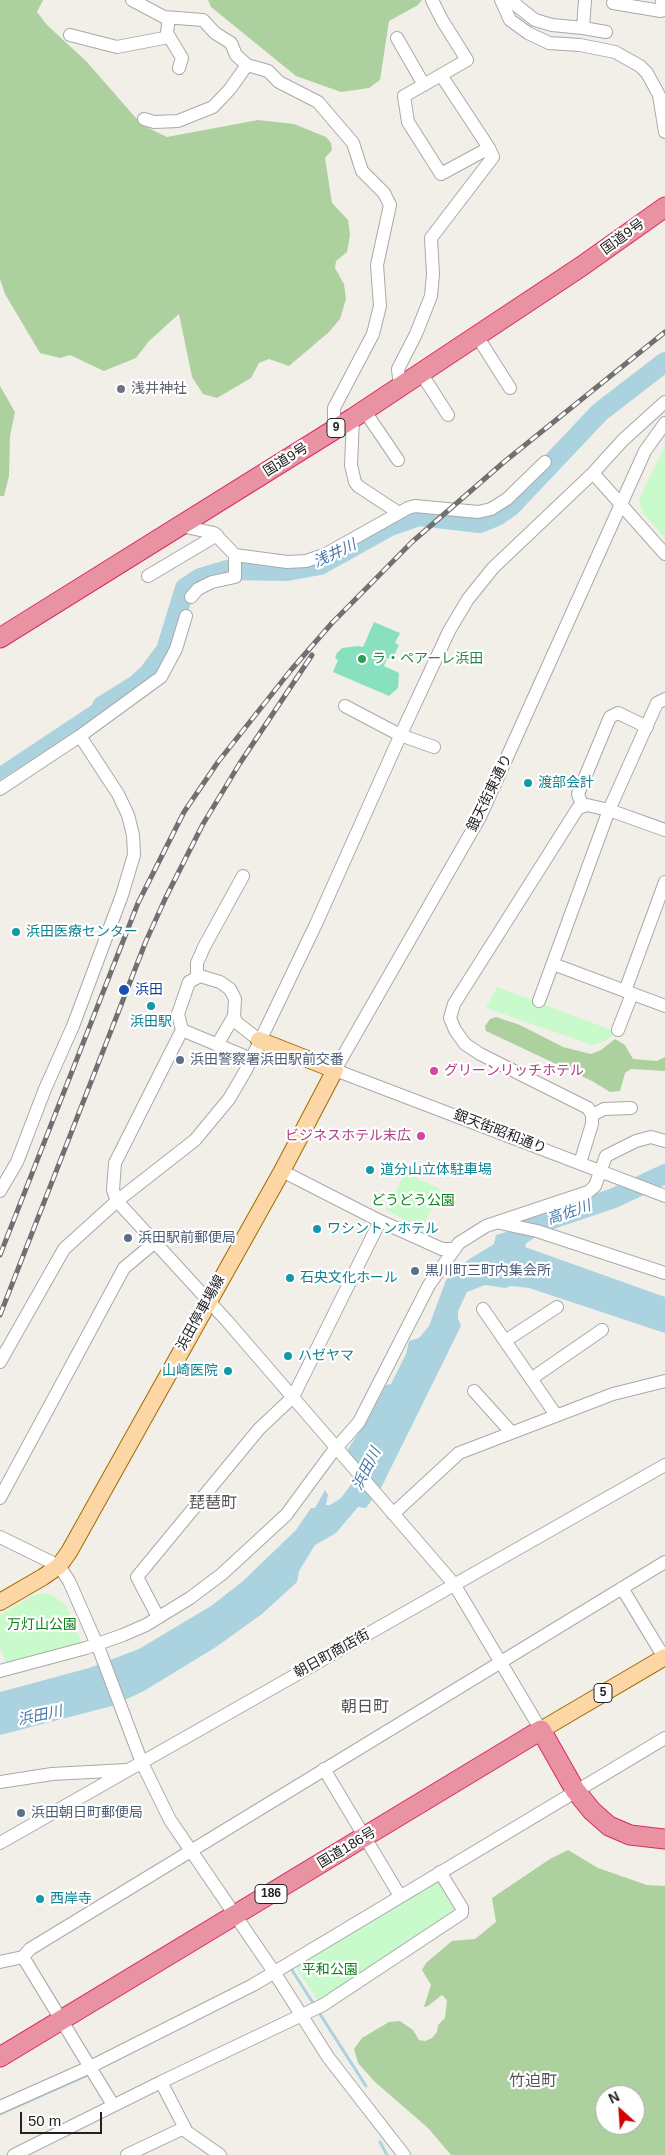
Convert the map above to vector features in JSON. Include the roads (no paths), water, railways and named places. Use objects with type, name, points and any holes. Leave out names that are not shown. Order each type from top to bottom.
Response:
[{"type":"highway","name":"国道9号","points":[[0,638],[334,430],[582,266],[665,207]]},
{"type":"highway","points":[[541,1730],[575,1790],[592,1811],[608,1826],[630,1835],[665,1839]]},
{"type":"highway","name":"国道186号","points":[[0,2057],[541,1730]]},
{"type":"main road","points":[[259,1040],[335,1070]]},
{"type":"main road","name":"浜田停車場線","points":[[0,1602],[58,1566],[75,1543],[207,1302],[282,1171],[335,1070]]},
{"type":"main road","name":"5","points":[[541,1730],[665,1657]]},
{"type":"street","points":[[132,0],[169,18],[203,20],[215,33],[231,43],[236,56],[247,65],[268,71],[279,82],[318,102],[352,143],[362,171],[384,193],[390,205],[377,265],[380,306],[373,334],[334,408],[334,430]]},
{"type":"street","points":[[432,0],[467,60],[404,96],[408,122],[442,174],[489,148]]},
{"type":"street","points":[[501,0],[510,20],[528,34],[549,42],[580,45],[615,52],[640,66],[659,95],[665,132]]},
{"type":"street","points":[[514,0],[516,5],[535,20],[552,25],[606,32]]},
{"type":"street","points":[[583,28],[585,0]]},
{"type":"street","points":[[613,3],[661,11],[662,0]]},
{"type":"street","points":[[169,18],[166,29],[182,58],[179,68]]},
{"type":"street","points":[[70,35],[117,47],[169,37]]},
{"type":"street","points":[[397,38],[424,85]]},
{"type":"street","points":[[144,119],[154,122],[178,121],[213,107],[247,65]]},
{"type":"street","points":[[400,387],[398,369],[416,334],[431,296],[433,274],[431,238],[493,157],[441,75]]},
{"type":"street","points":[[476,336],[510,388]]},
{"type":"street","points":[[421,373],[448,415]]},
{"type":"street","points":[[645,451],[651,431],[665,404]]},
{"type":"street","points":[[0,1362],[64,1249],[117,1201],[205,1131],[229,1099],[316,924],[400,735],[449,631],[468,599],[493,568],[593,473],[623,440],[665,404]]},
{"type":"street","points":[[358,414],[398,460]]},
{"type":"street","points":[[358,414],[351,458],[354,482],[399,512]]},
{"type":"street","points":[[645,451],[665,423]]},
{"type":"street","name":"銀天街東通り","points":[[335,1070],[480,817],[645,451]]},
{"type":"street","points":[[235,564],[314,559],[399,512],[415,506],[472,512],[491,509],[507,499],[545,462]]},
{"type":"street","points":[[593,473],[665,554]]},
{"type":"street","points":[[181,526],[217,535],[235,564],[235,577],[212,582],[198,589],[191,597]]},
{"type":"street","points":[[148,576],[217,535]]},
{"type":"street","points":[[0,789],[80,736],[161,677],[176,649],[186,616]]},
{"type":"street","points":[[539,1001],[609,810],[657,703],[665,699]]},
{"type":"street","points":[[345,706],[400,735],[434,747]]},
{"type":"street","points":[[582,805],[578,794],[610,717],[618,713],[647,727]]},
{"type":"street","points":[[0,1191],[17,1162],[72,1026],[122,895],[134,855],[133,835],[128,815],[118,794],[80,736]]},
{"type":"street","points":[[582,805],[609,810],[665,830]]},
{"type":"street","points":[[580,1163],[592,1124],[592,1115],[588,1108],[472,1049],[455,1030],[450,1018],[454,1004],[461,992],[574,813],[582,805]]},
{"type":"street","points":[[197,977],[197,963],[204,947],[243,876]]},
{"type":"street","points":[[618,1030],[628,993],[665,882]]},
{"type":"street","points":[[553,964],[665,1006]]},
{"type":"street","points":[[217,1045],[234,1016],[235,999],[230,989],[220,982],[197,977],[189,982],[178,1014],[182,1030],[115,1163],[113,1190],[117,1201],[293,1397],[454,1584],[541,1730]]},
{"type":"street","points":[[234,1016],[239,1026],[259,1040]]},
{"type":"street","points":[[182,1030],[250,1058]]},
{"type":"street","name":"銀天街昭和通り","points":[[335,1070],[665,1196]]},
{"type":"street","points":[[592,1115],[604,1109],[631,1108]]},
{"type":"street","points":[[0,1671],[98,1647],[158,1617],[190,1598],[222,1574],[286,1515],[338,1450],[364,1413],[429,1285],[453,1249],[486,1226],[588,1192],[595,1186],[606,1156],[636,1141],[651,1137],[665,1141]]},
{"type":"street","points":[[282,1171],[380,1221],[442,1249],[453,1249]]},
{"type":"street","points":[[158,1617],[137,1577],[259,1429],[293,1397],[380,1221]]},
{"type":"street","points":[[499,1223],[537,1231],[665,1274]]},
{"type":"street","points":[[0,1498],[124,1268],[154,1243]]},
{"type":"street","points":[[505,1341],[557,1307]]},
{"type":"street","points":[[483,1309],[556,1416]]},
{"type":"street","points":[[531,1379],[602,1330]]},
{"type":"street","points":[[393,1514],[459,1453],[613,1394],[665,1381]]},
{"type":"street","points":[[474,1390],[511,1432]]},
{"type":"street","name":"朝日町商店街","points":[[0,1843],[665,1465]]},
{"type":"street","points":[[0,1537],[58,1566],[69,1581],[98,1647],[142,1763],[170,1820],[274,1972],[328,2057],[404,2155]]},
{"type":"street","points":[[0,1962],[23,1957],[30,1949],[190,1850],[665,1562]]},
{"type":"street","points":[[622,1588],[665,1657]]},
{"type":"street","points":[[0,2107],[90,2067],[253,1985],[575,1790],[665,1738]]},
{"type":"street","points":[[324,1769],[400,1896]]},
{"type":"street","points":[[0,1782],[52,1774],[129,1770]]},
{"type":"street","points":[[14,2155],[64,2132],[113,2105],[323,2005],[462,1913],[462,1908],[440,1872]]},
{"type":"street","points":[[23,1957],[113,2105]]},
{"type":"street","points":[[161,2082],[184,2128],[191,2136],[220,2155]]},
{"type":"street","points":[[127,2155],[184,2128]]},
{"type":"water","points":[[122,685],[129,697],[0,780],[0,766]]},
{"type":"water","name":"浜田川","points":[[513,1230],[530,1231],[525,1247],[665,1297],[665,1333],[529,1288],[511,1286],[505,1288],[485,1285],[467,1292],[458,1311],[461,1326],[382,1486],[366,1508],[358,1507],[336,1533],[315,1545],[299,1571],[297,1582],[262,1614],[216,1647],[144,1691],[112,1706],[0,1735],[0,1692],[89,1668],[139,1649],[211,1606],[243,1581],[296,1530],[311,1508],[315,1508],[325,1490],[328,1495],[326,1505],[330,1505],[341,1498],[353,1482],[348,1449],[386,1385],[391,1384],[406,1354],[409,1341],[419,1338],[429,1326],[446,1280],[468,1260],[494,1244],[496,1235]]},
{"type":"waterway","name":"浅井川","points":[[102,706],[136,685],[149,673],[166,650],[185,588],[200,578],[227,570],[287,571],[320,565],[390,526],[419,516],[480,523],[497,516],[510,507],[600,412],[665,362]]},
{"type":"waterway","name":"高佐川","points":[[513,1240],[537,1224],[614,1198],[665,1174]]},
{"type":"waterway","points":[[290,1967],[315,2006]]},
{"type":"waterway","points":[[318,2011],[366,2086]]},
{"type":"waterway","points":[[0,2114],[90,2074]]},
{"type":"waterway","points":[[380,2142],[387,2155]]},
{"type":"railway","points":[[0,1255],[138,903],[184,812],[218,762],[291,670],[332,623],[412,542],[504,462],[665,332]]},
{"type":"railway","points":[[0,1315],[146,941],[166,897],[203,824],[240,763],[312,655]]},
{"type":"place","name":"浅井神社","points":[[121,389]]},
{"type":"place","name":"ラ・ペアーレ浜田","points":[[362,659]]},
{"type":"place","name":"渡部会計","points":[[528,783]]},
{"type":"place","name":"浜田医療センター","points":[[16,932]]},
{"type":"place","name":"浜田","points":[[124,990]]},
{"type":"place","name":"浜田駅","points":[[151,1006]]},
{"type":"place","name":"浜田警察署浜田駅前交番","points":[[180,1060]]},
{"type":"place","name":"グリーンリッチホテル","points":[[434,1071]]},
{"type":"place","name":"ビジネスホテル末広","points":[[421,1136]]},
{"type":"place","name":"道分山立体駐車場","points":[[370,1170]]},
{"type":"place","name":"ワシントンホテル","points":[[317,1229]]},
{"type":"place","name":"浜田駅前郵便局","points":[[128,1238]]},
{"type":"place","name":"黒川町三町内集会所","points":[[415,1271]]},
{"type":"place","name":"石央文化ホール","points":[[290,1278]]},
{"type":"place","name":"ハゼヤマ","points":[[288,1356]]},
{"type":"place","name":"山崎医院","points":[[228,1371]]},
{"type":"place","name":"浜田朝日町郵便局","points":[[21,1813]]},
{"type":"place","name":"西岸寺","points":[[40,1899]]},
{"type":"district","name":"琵琶町","points":[[213,1504]]},
{"type":"district","name":"朝日町","points":[[365,1708]]},
{"type":"district","name":"竹迫町","points":[[533,2082]]},
{"type":"park label","name":"どうどう公園","points":[[413,1201]]},
{"type":"park label","name":"万灯山公園","points":[[42,1625]]},
{"type":"park label","name":"平和公園","points":[[330,1970]]}]
